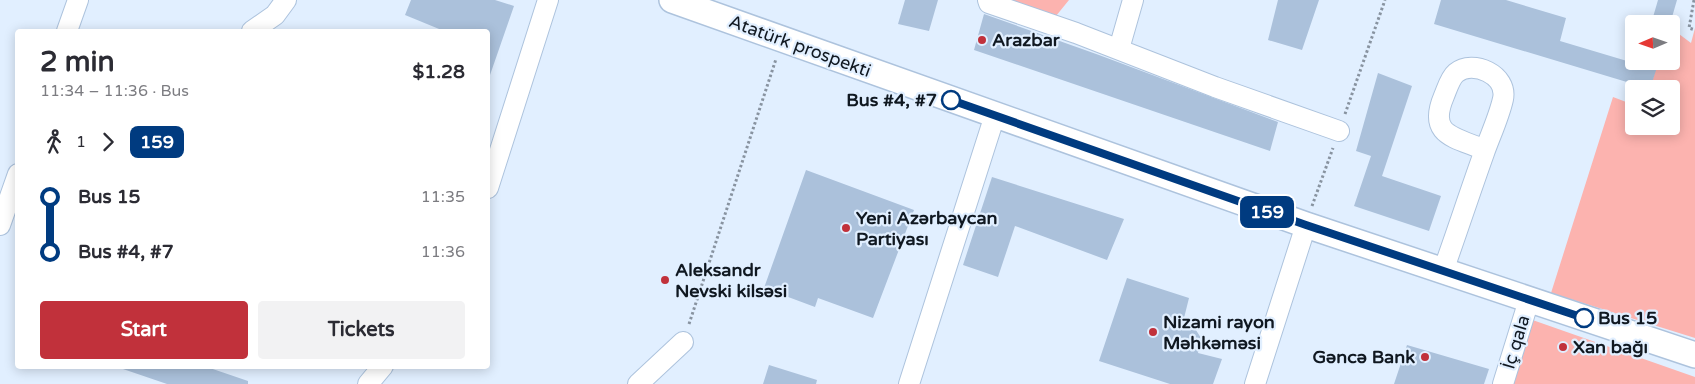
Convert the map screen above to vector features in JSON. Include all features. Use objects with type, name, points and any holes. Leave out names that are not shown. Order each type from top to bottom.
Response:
[{"type":"main road","name":"Atatürk prospekti","points":[[682,2],[782,40],[1306,225],[1695,355]]},
{"type":"street","points":[[68,29],[78,0]]},
{"type":"street","points":[[255,29],[275,15],[286,0]]},
{"type":"street","points":[[490,182],[548,0]]},
{"type":"street","points":[[988,0],[990,3],[1215,87],[1339,131]]},
{"type":"street","points":[[1119,50],[1133,0]]},
{"type":"street","points":[[909,384],[995,115]]},
{"type":"street","points":[[1443,271],[1485,150]]},
{"type":"street","points":[[0,224],[15,182]]},
{"type":"street","points":[[1255,384],[1306,225]]},
{"type":"street","name":"İç qala","points":[[1504,384],[1529,300]]},
{"type":"street","points":[[638,384],[683,342]]},
{"type":"street","points":[[368,384],[380,369]]},
{"type":"path","points":[[1694,0],[1689,28],[1695,30]]},
{"type":"path","points":[[683,342],[782,40]]},
{"type":"shaded area","points":[[981,0],[1069,0],[1047,27]]},
{"type":"shaded area","points":[[1695,28],[1695,338],[1551,293],[1613,97],[1625,102],[1625,135],[1680,135],[1680,80],[1653,80],[1655,70],[1680,70],[1680,35],[1691,43]]},
{"type":"shaded area","name":"Xan bağı","points":[[1524,317],[1695,377],[1695,384],[1505,384]]},
{"type":"building","points":[[411,0],[495,0],[514,6],[490,75],[490,29],[439,29],[405,15]]},
{"type":"building","points":[[905,0],[938,0],[929,31],[898,24]]},
{"type":"building","points":[[1278,0],[1319,0],[1302,50],[1268,40]]},
{"type":"building","points":[[1441,0],[1506,0],[1566,18],[1560,41],[1625,60],[1625,70],[1656,70],[1653,80],[1625,81],[1434,24]]},
{"type":"building","points":[[1658,0],[1677,0],[1673,15],[1654,15]]},
{"type":"building","points":[[984,14],[1278,122],[1270,151],[974,50]]},
{"type":"building","points":[[1378,73],[1412,86],[1382,176],[1441,196],[1429,231],[1354,206],[1371,156],[1356,151]]},
{"type":"building","name":"Yeni Azərbaycan Partiyası","points":[[806,170],[914,210],[873,318],[818,298],[815,307],[764,288]]},
{"type":"building","points":[[992,177],[1124,219],[1107,260],[1015,226],[998,277],[963,265]]},
{"type":"building","name":"Nizami rayon Məhkəməsi","points":[[1127,278],[1189,298],[1183,322],[1194,327],[1201,338],[1198,353],[1222,359],[1213,384],[1170,384],[1099,361]]},
{"type":"building","name":"Gəncə Bank","points":[[1407,345],[1489,369],[1484,384],[1394,384]]},
{"type":"building","points":[[769,365],[817,380],[816,384],[763,384]]},
{"type":"building","points":[[123,369],[213,369],[248,381],[248,384],[167,384]]},
{"type":"bus line","name":"159","points":[[951,100],[1306,225],[1584,318]]},
{"type":"place","name":"Arazbar","points":[[982,40]]},
{"type":"place","name":"Bus #4, #7","points":[[951,100]]},
{"type":"place","name":"Yeni Azərbaycan Partiyası","points":[[846,228]]},
{"type":"place","name":"Aleksandr Nevski kilsəsi","points":[[665,280]]},
{"type":"place","name":"Bus 15","points":[[1584,318]]},
{"type":"place","name":"Nizami rayon Məhkəməsi","points":[[1153,332]]},
{"type":"place","name":"Xan bağı","points":[[1563,347]]},
{"type":"place","name":"Gəncə Bank","points":[[1425,357]]}]
